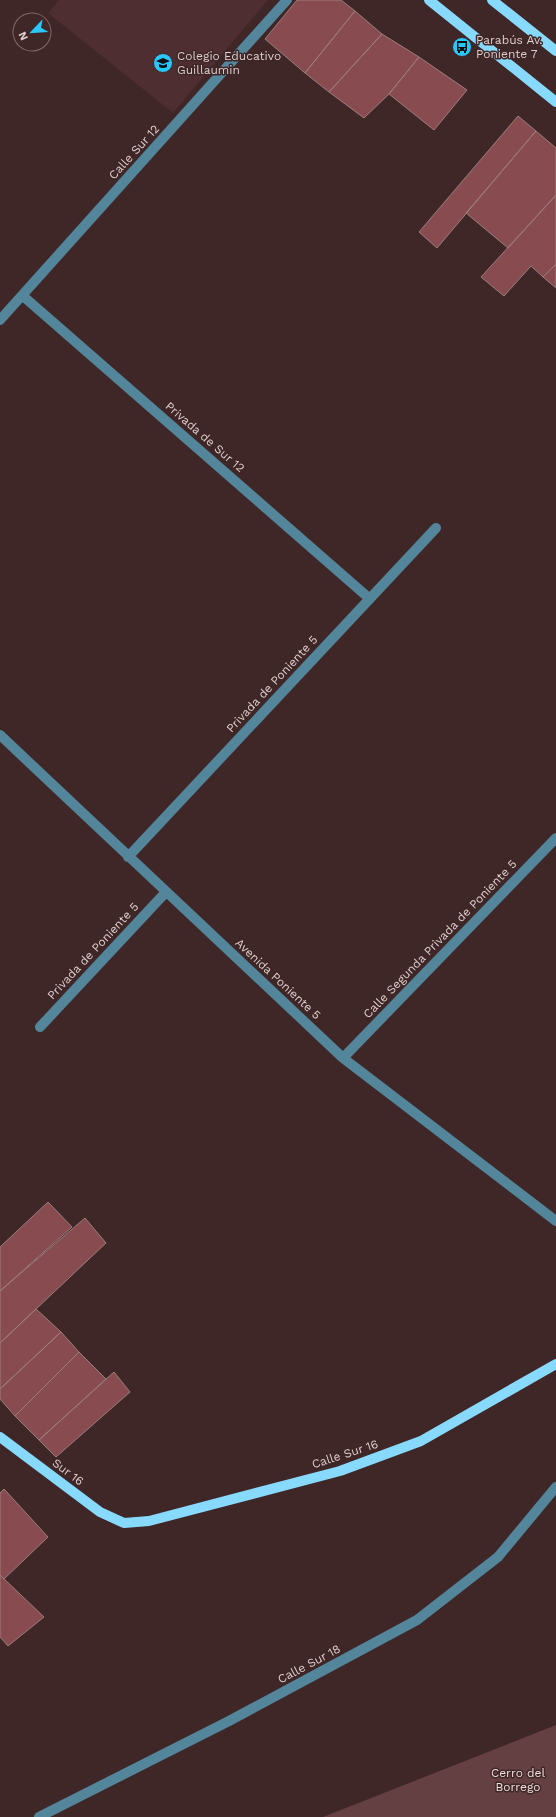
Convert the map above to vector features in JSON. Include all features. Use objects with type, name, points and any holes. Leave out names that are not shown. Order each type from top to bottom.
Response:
[{"type":"main road","points":[[429,0],[556,102]]},
{"type":"main road","points":[[492,0],[556,51]]},
{"type":"main road","name":"Calle Sur 16","points":[[124,1523],[149,1521],[340,1471],[413,1444],[556,1364]]},
{"type":"main road","name":"Sur 16","points":[[0,1437],[100,1512],[124,1523]]},
{"type":"street","name":"Calle Sur 12","points":[[0,320],[287,0]]},
{"type":"street","name":"Privada de Sur 12","points":[[23,296],[370,599]]},
{"type":"street","name":"Privada de Poniente 5","points":[[128,857],[436,528]]},
{"type":"street","name":"Avenida Poniente 5","points":[[0,735],[343,1058],[556,1221]]},
{"type":"street","name":"Calle Segunda Privada de Poniente 5","points":[[343,1058],[556,838]]},
{"type":"street","name":"Privada de Poniente 5","points":[[40,1027],[166,892]]},
{"type":"street","name":"Calle Sur 18","points":[[39,1817],[229,1721],[417,1620],[498,1557],[556,1487]]},
{"type":"shaded area","name":"Colegio Educativo Guillaumin","points":[[59,0],[268,0],[173,113],[52,16],[52,12],[49,12]]},
{"type":"green space","name":"Cerro del Borrego","points":[[556,1725],[556,1817],[323,1817]]},
{"type":"building","points":[[297,0],[341,0],[355,11],[305,73],[265,39]]},
{"type":"building","points":[[355,11],[382,34],[329,92],[305,73]]},
{"type":"building","points":[[382,34],[419,57],[389,94],[364,118],[329,92]]},
{"type":"building","points":[[419,57],[467,90],[434,130],[389,94]]},
{"type":"building","points":[[518,116],[536,131],[437,248],[419,232]]},
{"type":"building","points":[[536,131],[556,148],[556,195],[508,248],[466,213]]},
{"type":"building","points":[[556,195],[556,264],[543,277],[531,266],[504,296],[481,277]]},
{"type":"building","points":[[556,264],[556,288],[543,277]]},
{"type":"building","points":[[48,1202],[72,1227],[0,1291],[0,1247]]},
{"type":"building","points":[[85,1218],[106,1243],[0,1343],[0,1291]]},
{"type":"building","points":[[36,1309],[61,1332],[0,1389],[0,1343]]},
{"type":"building","points":[[61,1332],[79,1352],[15,1416],[0,1399],[0,1389]]},
{"type":"building","points":[[79,1352],[106,1379],[39,1440],[15,1416]]},
{"type":"building","points":[[114,1372],[130,1392],[56,1457],[39,1440]]},
{"type":"building","points":[[4,1489],[48,1537],[4,1579],[0,1575],[0,1493]]},
{"type":"building","points":[[0,1575],[44,1617],[8,1646],[0,1637]]},
{"type":"place","name":"Parabús Av. Poniente 7","points":[[462,47]]},
{"type":"place","name":"Colegio Educativo Guillaumin","points":[[163,63]]}]
